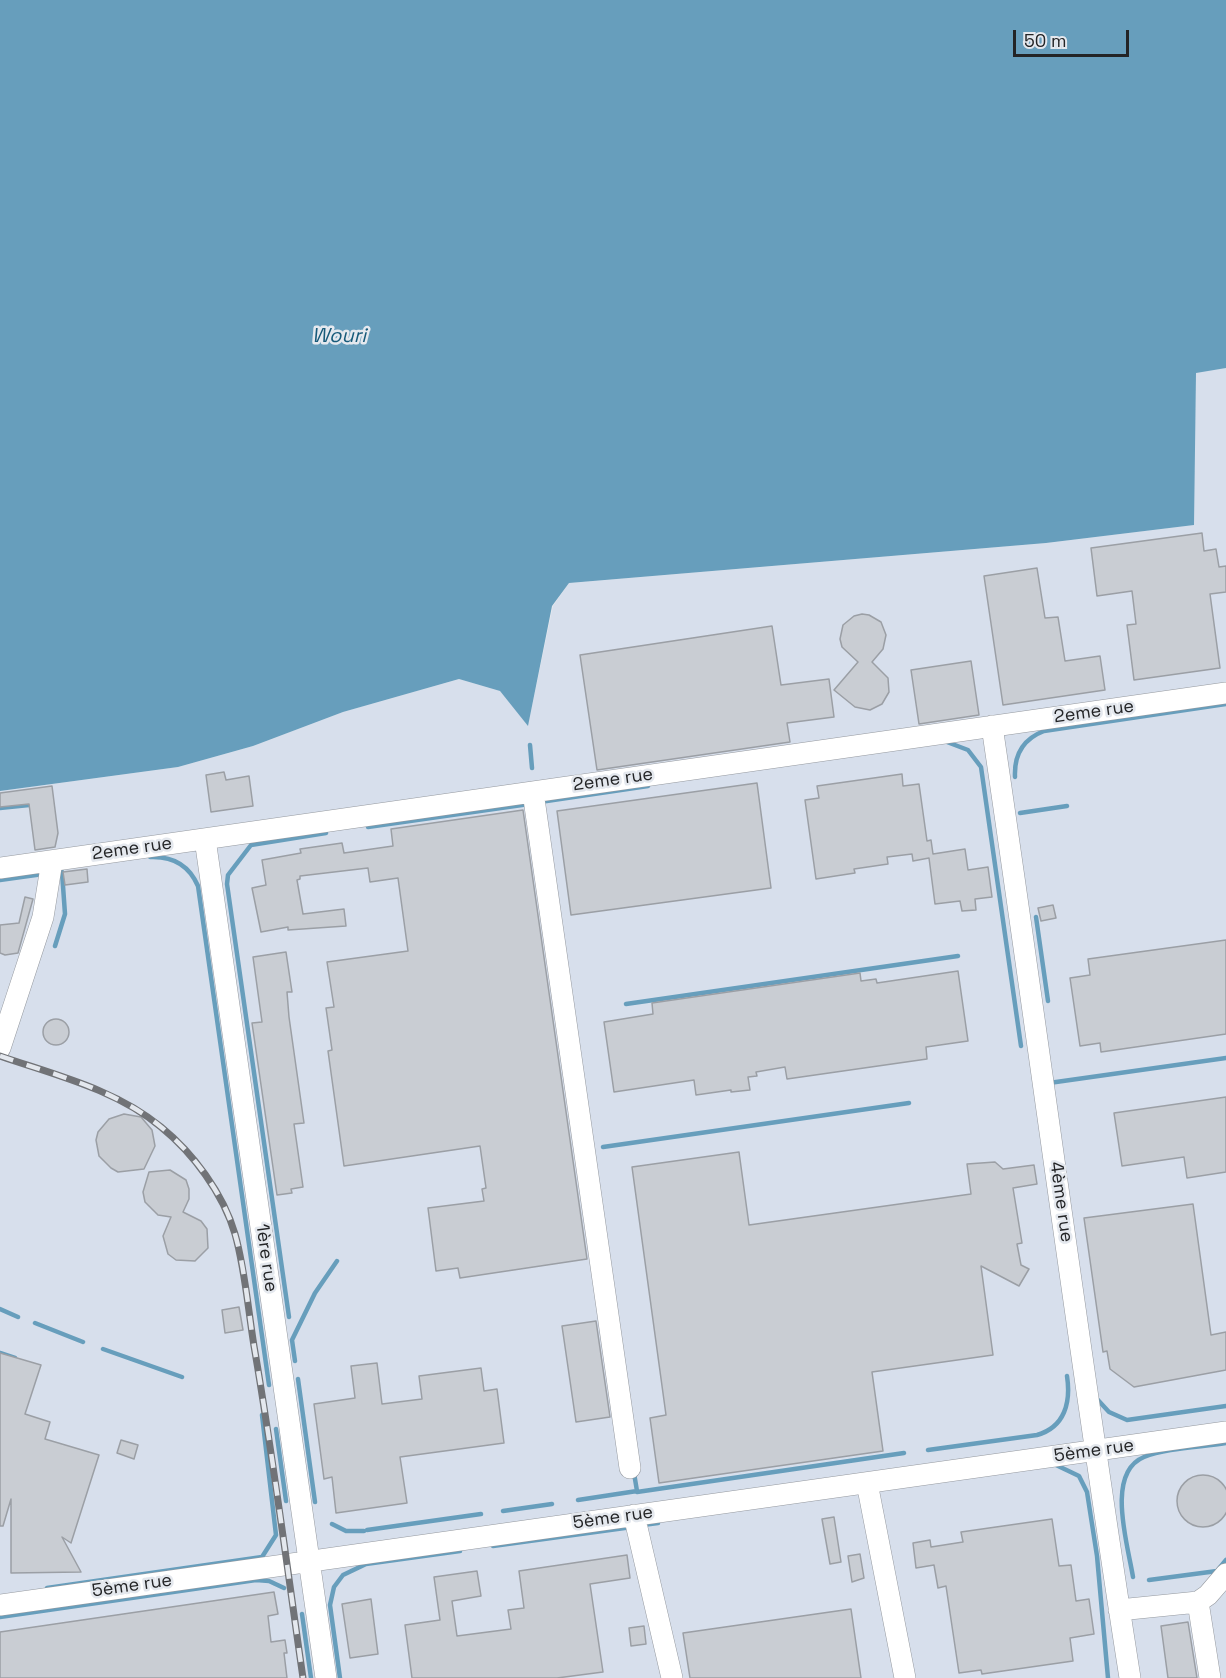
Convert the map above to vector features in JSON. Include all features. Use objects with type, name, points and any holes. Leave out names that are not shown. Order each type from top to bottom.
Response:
[{"type":"street","name":"2eme rue","points":[[0,868],[1226,693]]},
{"type":"street","name":"4ème rue","points":[[992,726],[1044,1079],[1094,1450],[1130,1678]]},
{"type":"street","points":[[532,792],[630,1468]]},
{"type":"street","name":"1ère rue","points":[[205,839],[326,1678]]},
{"type":"street","points":[[0,1048],[43,917],[52,861]]},
{"type":"street","name":"5ème rue","points":[[0,1605],[1226,1432]]},
{"type":"street","points":[[867,1483],[905,1678]]},
{"type":"street","points":[[634,1515],[672,1678]]},
{"type":"street","points":[[1119,1610],[1198,1602],[1208,1595],[1226,1574]]},
{"type":"street","points":[[1198,1602],[1210,1678]]},
{"type":"shaded area","points":[[1226,368],[1226,1678],[0,1678],[0,791],[178,767],[253,746],[343,712],[459,679],[500,691],[528,725],[553,606],[569,583],[1046,543],[1193,525],[1196,372]]},
{"type":"water","name":"Wouri","points":[[0,0],[1226,0],[1226,368],[1196,373],[1194,525],[1046,543],[569,583],[552,606],[528,726],[500,691],[459,679],[343,712],[253,746],[178,767],[0,791]]},
{"type":"building","points":[[1202,533],[1204,551],[1216,549],[1219,567],[1226,566],[1226,592],[1210,594],[1220,668],[1134,680],[1127,625],[1136,624],[1132,591],[1097,596],[1091,548]]},
{"type":"building","points":[[1037,568],[1045,618],[1058,617],[1065,661],[1100,656],[1105,690],[1003,705],[984,576]]},
{"type":"building","points":[[862,614],[881,622],[886,635],[883,649],[872,662],[888,678],[889,692],[882,704],[870,710],[855,707],[834,690],[858,662],[842,647],[840,639],[843,625],[854,616]]},
{"type":"building","points":[[772,626],[781,685],[829,679],[834,717],[787,723],[790,742],[597,770],[580,655]]},
{"type":"building","points":[[971,661],[979,715],[919,724],[911,670]]},
{"type":"building","points":[[224,772],[226,780],[249,776],[253,806],[211,812],[206,775]]},
{"type":"building","points":[[902,774],[903,786],[919,784],[927,841],[931,840],[933,854],[965,849],[968,870],[988,867],[992,897],[975,899],[976,910],[962,911],[960,901],[935,904],[929,858],[913,861],[912,854],[887,857],[888,864],[854,869],[855,873],[816,879],[805,800],[819,798],[817,786]]},
{"type":"building","points":[[757,783],[771,888],[571,915],[557,811]]},
{"type":"building","points":[[52,786],[58,833],[55,847],[35,850],[29,804],[0,807],[0,793]]},
{"type":"building","points":[[523,810],[587,1259],[460,1278],[458,1268],[436,1271],[428,1208],[484,1201],[482,1189],[486,1188],[480,1146],[344,1166],[328,1051],[332,1050],[326,1008],[334,1007],[327,962],[408,951],[398,878],[370,882],[368,868],[300,876],[297,880],[303,914],[344,909],[346,926],[288,930],[288,927],[261,932],[252,888],[266,885],[262,860],[301,853],[300,849],[342,843],[344,853],[393,846],[391,829]]},
{"type":"building","points":[[87,869],[88,882],[65,885],[63,872]]},
{"type":"building","points":[[25,897],[33,899],[18,953],[5,955],[0,953],[0,925],[19,923]]},
{"type":"building","points":[[1053,905],[1056,918],[1041,921],[1038,908]]},
{"type":"building","points":[[1226,940],[1226,1034],[1101,1052],[1100,1043],[1080,1046],[1070,978],[1090,975],[1088,959]]},
{"type":"building","points":[[286,952],[292,992],[287,992],[289,1017],[304,1123],[294,1124],[303,1187],[291,1189],[292,1193],[277,1195],[252,1023],[262,1022],[253,957]]},
{"type":"building","points":[[958,971],[968,1041],[926,1047],[927,1059],[787,1079],[785,1067],[756,1072],[757,1076],[748,1077],[750,1090],[696,1095],[694,1080],[614,1092],[604,1022],[653,1014],[652,1003],[860,973],[861,981],[876,979],[877,983]]},
{"type":"building","points":[[56,1019],[65,1023],[69,1032],[65,1041],[56,1045],[47,1041],[43,1032],[47,1023]]},
{"type":"building","points":[[1226,1097],[1226,1172],[1187,1178],[1184,1157],[1122,1166],[1114,1113]]},
{"type":"building","points":[[124,1114],[141,1117],[152,1130],[155,1146],[144,1169],[118,1172],[99,1156],[96,1140],[98,1132],[109,1119]]},
{"type":"building","points":[[739,1152],[749,1225],[971,1194],[967,1164],[995,1162],[1003,1169],[1034,1165],[1037,1184],[1013,1188],[1022,1243],[1017,1244],[1021,1265],[1029,1269],[1019,1286],[981,1266],[993,1355],[872,1372],[883,1451],[659,1483],[650,1418],[666,1415],[632,1167]]},
{"type":"building","points":[[170,1170],[186,1180],[189,1189],[189,1199],[183,1212],[201,1221],[207,1229],[208,1248],[195,1261],[176,1260],[168,1254],[163,1236],[171,1217],[158,1215],[145,1202],[143,1192],[149,1172]]},
{"type":"building","points":[[1193,1204],[1211,1335],[1226,1332],[1226,1370],[1134,1387],[1110,1369],[1107,1351],[1103,1352],[1084,1218]]},
{"type":"building","points":[[239,1307],[243,1330],[225,1333],[222,1310]]},
{"type":"building","points":[[596,1321],[610,1417],[576,1422],[562,1326]]},
{"type":"building","points":[[0,1353],[41,1365],[25,1414],[50,1422],[45,1439],[99,1455],[71,1543],[62,1537],[81,1572],[11,1573],[11,1499],[3,1526],[0,1526]]},
{"type":"building","points":[[377,1363],[382,1404],[422,1399],[419,1376],[481,1368],[484,1391],[497,1389],[504,1443],[400,1457],[407,1503],[336,1513],[332,1477],[324,1479],[314,1404],[355,1398],[351,1366]]},
{"type":"building","points":[[121,1440],[138,1445],[134,1459],[117,1453]]},
{"type":"building","points":[[1203,1475],[1213,1477],[1221,1483],[1227,1491],[1229,1501],[1227,1511],[1221,1519],[1213,1525],[1203,1527],[1193,1525],[1185,1519],[1179,1511],[1177,1501],[1179,1491],[1185,1483],[1193,1477]]},
{"type":"building","points":[[834,1517],[841,1562],[830,1564],[822,1519]]},
{"type":"building","points":[[1052,1519],[1059,1566],[1071,1565],[1076,1601],[1089,1599],[1094,1634],[1070,1638],[1073,1661],[982,1674],[981,1670],[959,1673],[946,1586],[938,1588],[934,1565],[916,1568],[913,1543],[930,1540],[931,1547],[963,1542],[961,1532]]},
{"type":"building","points":[[860,1554],[864,1578],[852,1582],[848,1556]]},
{"type":"building","points":[[627,1555],[630,1578],[590,1584],[603,1672],[557,1678],[412,1678],[405,1625],[440,1620],[434,1577],[477,1571],[481,1596],[452,1601],[457,1636],[511,1629],[508,1610],[524,1608],[519,1571]]},
{"type":"building","points":[[274,1592],[278,1614],[268,1616],[271,1642],[285,1640],[287,1678],[0,1678],[0,1632]]},
{"type":"building","points":[[371,1599],[378,1654],[350,1658],[342,1604]]},
{"type":"building","points":[[851,1609],[861,1678],[690,1678],[683,1633]]},
{"type":"building","points":[[1188,1622],[1197,1678],[1168,1678],[1161,1626]]},
{"type":"building","points":[[644,1626],[646,1644],[631,1646],[629,1628]]},
{"type":"waterway","points":[[1015,777],[1016,762],[1021,749],[1030,738],[1044,731],[1226,704]]},
{"type":"waterway","points":[[947,742],[968,750],[981,767],[1021,1046]]},
{"type":"waterway","points":[[530,745],[532,768]]},
{"type":"waterway","points":[[540,802],[648,786]]},
{"type":"waterway","points":[[368,827],[529,804]]},
{"type":"waterway","points":[[0,808],[29,805]]},
{"type":"waterway","points":[[1020,813],[1067,806]]},
{"type":"waterway","points":[[289,1317],[227,884],[228,875],[251,845],[326,833]]},
{"type":"waterway","points":[[150,857],[166,858],[179,863],[190,872],[198,886],[269,1385]]},
{"type":"waterway","points":[[55,946],[65,914],[62,872]]},
{"type":"waterway","points":[[0,880],[43,874]]},
{"type":"waterway","points":[[1036,917],[1048,1001]]},
{"type":"waterway","points":[[626,1004],[958,956]]},
{"type":"waterway","points":[[1049,1083],[1226,1058]]},
{"type":"waterway","points":[[603,1147],[909,1103]]},
{"type":"waterway","points":[[292,1340],[315,1293],[337,1261]]},
{"type":"waterway","points":[[0,1309],[18,1317]]},
{"type":"waterway","points":[[35,1323],[83,1342]]},
{"type":"waterway","points":[[292,1340],[295,1361]]},
{"type":"waterway","points":[[103,1349],[182,1377]]},
{"type":"waterway","points":[[0,1353],[15,1358]]},
{"type":"waterway","points":[[928,1450],[1037,1435],[1046,1431],[1060,1420],[1064,1412],[1068,1395],[1067,1376]]},
{"type":"waterway","points":[[298,1379],[315,1502]]},
{"type":"waterway","points":[[1097,1399],[1109,1412],[1127,1420],[1226,1406]]},
{"type":"waterway","points":[[47,1588],[262,1557],[276,1535],[262,1415]]},
{"type":"waterway","points":[[276,1429],[286,1501]]},
{"type":"waterway","points":[[1133,1577],[1122,1511],[1125,1478],[1132,1465],[1144,1457],[1163,1452],[1226,1443]]},
{"type":"waterway","points":[[637,1492],[904,1453]]},
{"type":"waterway","points":[[1056,1465],[1079,1476],[1087,1492],[1097,1556],[1108,1678]]},
{"type":"waterway","points":[[578,1500],[637,1491],[634,1473]]},
{"type":"waterway","points":[[503,1511],[552,1504]]},
{"type":"waterway","points":[[367,1530],[481,1514]]},
{"type":"waterway","points":[[643,1525],[658,1523]]},
{"type":"waterway","points":[[332,1524],[346,1531],[364,1531]]},
{"type":"waterway","points":[[493,1546],[632,1527]]},
{"type":"waterway","points":[[340,1678],[330,1605],[334,1587],[343,1575],[366,1564],[460,1551]]},
{"type":"waterway","points":[[1149,1580],[1217,1571],[1226,1560]]},
{"type":"waterway","points":[[0,1617],[256,1580],[269,1581],[284,1588]]},
{"type":"waterway","points":[[302,1614],[311,1678]]},
{"type":"railway","points":[[0,1056],[84,1084],[143,1114],[173,1137],[195,1161],[223,1204],[235,1234],[244,1275],[303,1678]]}]
